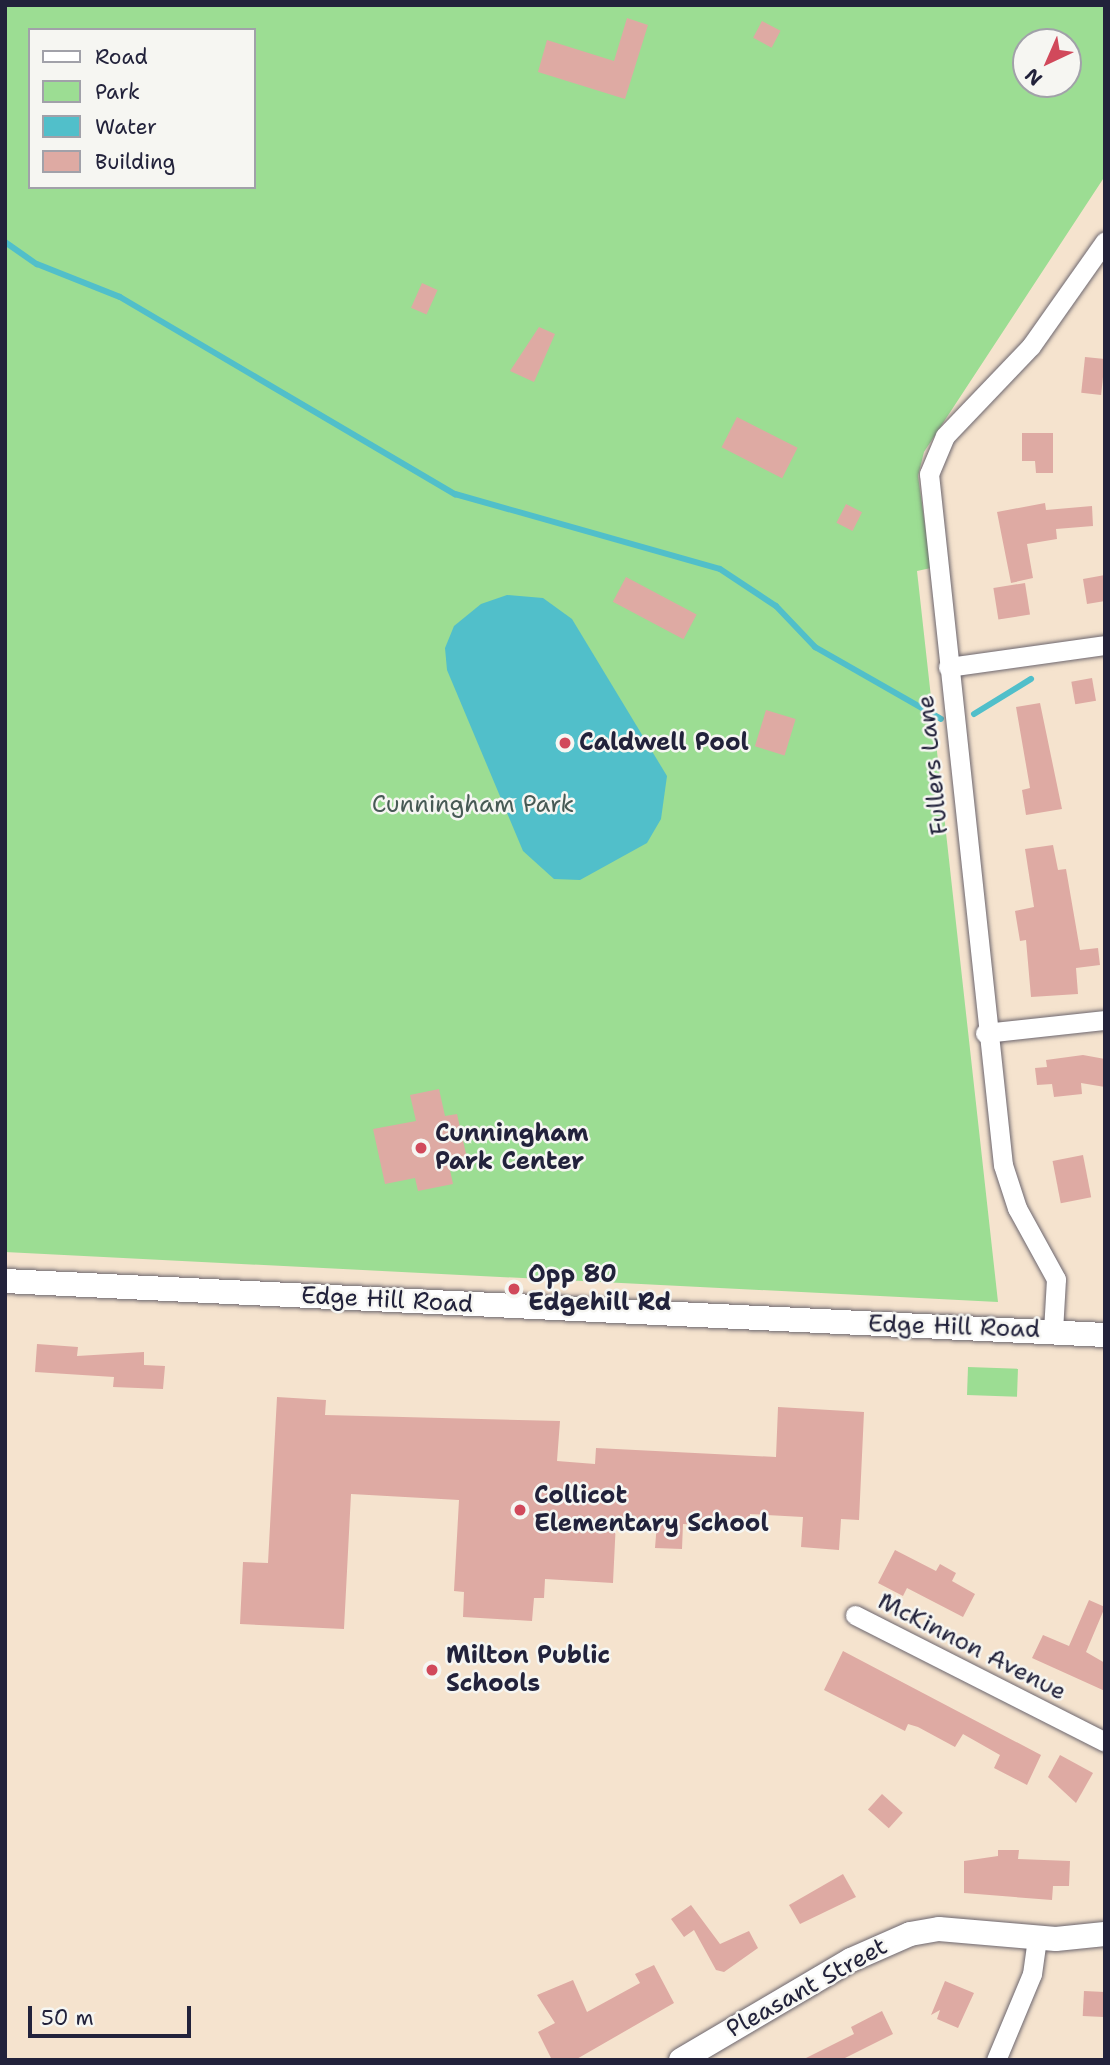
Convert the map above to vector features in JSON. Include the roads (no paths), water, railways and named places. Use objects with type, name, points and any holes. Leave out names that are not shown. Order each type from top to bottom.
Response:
[{"type":"street","name":"Fullers Lane","points":[[1053,1331],[1056,1279],[1009,1188],[985,1033],[929,487],[932,461],[954,424],[1031,346],[1105,241]]},
{"type":"street","points":[[948,667],[1105,645]]},
{"type":"street","points":[[985,1033],[1105,1020]]},
{"type":"street","name":"Edge Hill Road","points":[[5,1281],[1105,1335]]},
{"type":"street","name":"McKinnon Avenue","points":[[855,1615],[1105,1742]]},
{"type":"street","name":"Pleasant Street","points":[[681,2060],[895,1938],[939,1929],[1037,1938],[1105,1934]]},
{"type":"street","points":[[996,2060],[1032,1974],[1037,1938]]},
{"type":"water","name":"Caldwell Pool","points":[[507,595],[543,598],[572,619],[667,776],[661,819],[647,843],[580,880],[554,879],[523,851],[447,670],[445,648],[454,626],[481,604]]},
{"type":"waterway","points":[[5,242],[37,264],[120,297],[455,494],[720,569],[776,606],[815,647],[941,719]]},
{"type":"waterway","points":[[974,714],[1031,679]]},
{"type":"place","name":"Caldwell Pool","points":[[565,743]]},
{"type":"place","name":"Cunningham Park Center","points":[[421,1148]]},
{"type":"place","name":"Opp 80 Edgehill Rd","points":[[514,1289]]},
{"type":"place","name":"Collicot Elementary School","points":[[520,1510]]},
{"type":"place","name":"Milton Public Schools","points":[[432,1670]]},
{"type":"park label","name":"Cunningham Park","points":[[473,805]]}]
